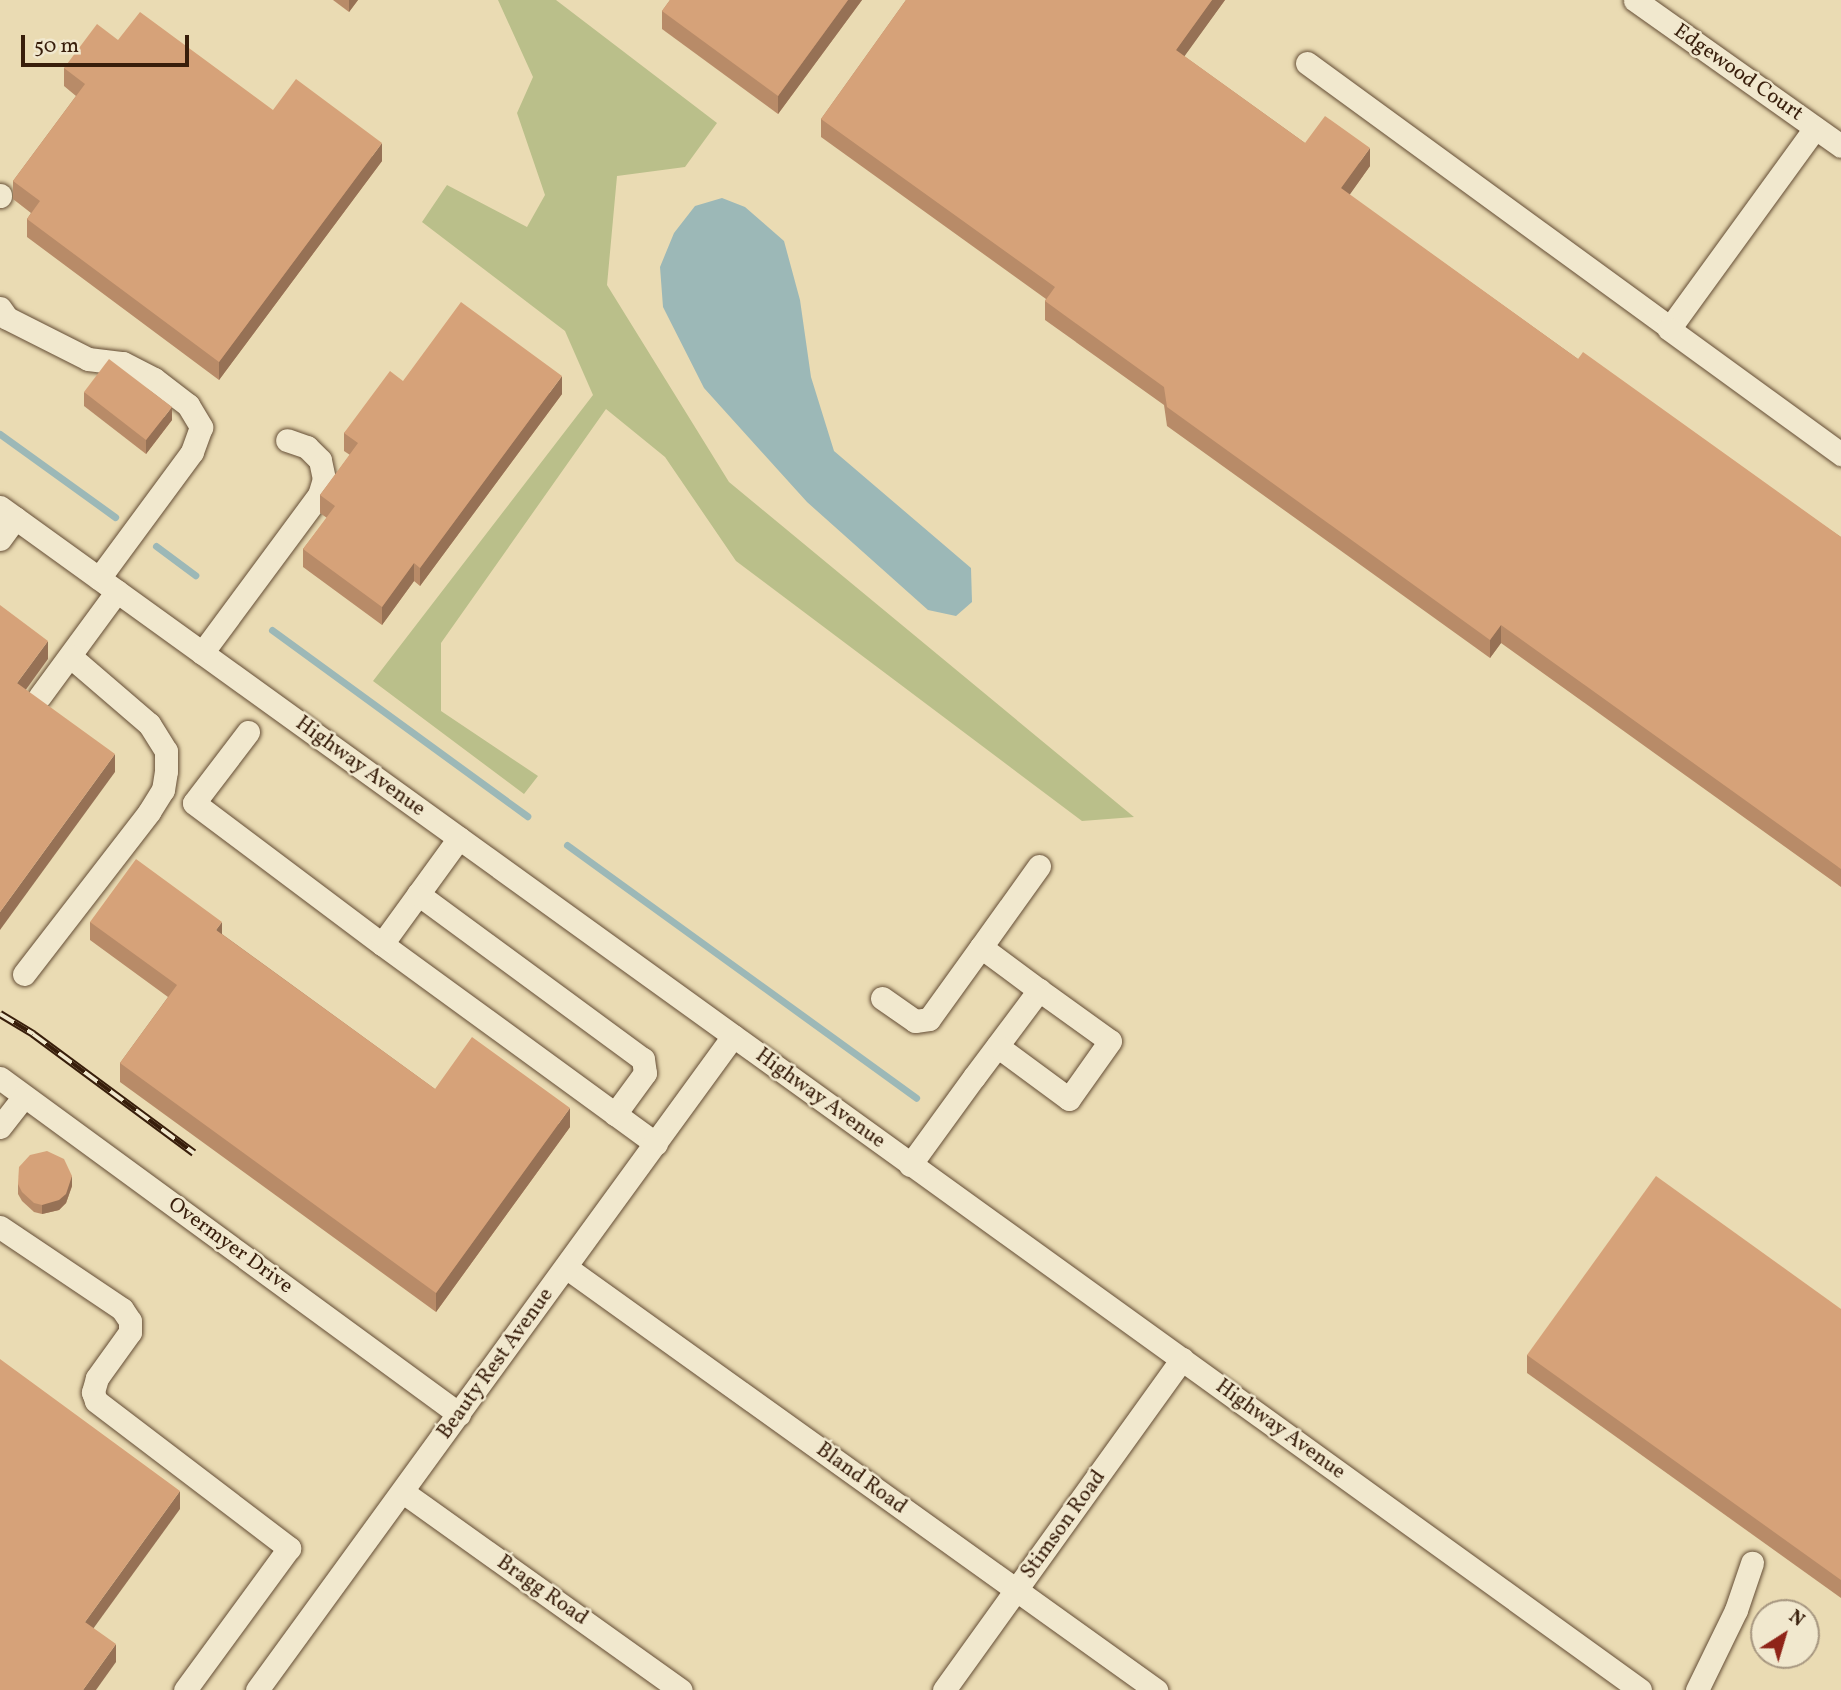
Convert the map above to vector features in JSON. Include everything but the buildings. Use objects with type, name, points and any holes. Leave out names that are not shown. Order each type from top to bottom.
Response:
[{"type":"street","name":"Edgewood Court","points":[[1635,0],[1662,8],[1841,146]]},
{"type":"street","points":[[1307,63],[1841,454]]},
{"type":"street","points":[[1669,327],[1815,128]]},
{"type":"street","points":[[0,308],[7,318],[88,359],[123,363],[154,379],[188,405],[201,427],[192,452],[108,585],[70,656],[40,696]]},
{"type":"street","points":[[202,653],[320,495],[324,480],[320,460],[307,447],[287,440]]},
{"type":"street","points":[[0,539],[8,513]]},
{"type":"street","name":"Highway Avenue","points":[[8,513],[1182,1359],[1632,1688]]},
{"type":"street","points":[[24,974],[149,812],[163,790],[166,771],[166,751],[149,724],[70,656]]},
{"type":"street","points":[[248,732],[194,803],[656,1144]]},
{"type":"street","points":[[382,944],[459,838]]},
{"type":"street","points":[[882,998],[915,1021],[929,1018],[1039,866]]},
{"type":"street","points":[[418,894],[643,1059],[645,1073],[614,1114]]},
{"type":"street","points":[[981,947],[1110,1041],[1069,1099],[997,1046]]},
{"type":"street","points":[[910,1165],[1039,990]]},
{"type":"street","name":"Beauty Rest Avenue","points":[[257,1690],[567,1268],[733,1036]]},
{"type":"street","name":"Overmyer Drive","points":[[0,1078],[459,1414]]},
{"type":"street","points":[[0,1127],[24,1096]]},
{"type":"street","points":[[0,1227],[122,1309],[131,1321],[130,1332],[97,1378],[93,1392],[96,1401],[289,1548],[185,1690]]},
{"type":"street","name":"Bland Road","points":[[567,1268],[1156,1690]]},
{"type":"street","name":"Stimson Road","points":[[944,1690],[1182,1359]]},
{"type":"street","name":"Bragg Road","points":[[403,1492],[681,1690]]},
{"type":"street","points":[[1697,1690],[1736,1610],[1752,1563]]},
{"type":"green space","points":[[498,0],[556,0],[717,123],[685,167],[617,176],[607,285],[729,482],[1134,817],[1082,821],[736,561],[665,457],[606,409],[441,643],[441,711],[538,776],[524,794],[373,681],[593,395],[565,331],[422,222],[447,185],[527,227],[545,195],[517,113],[533,77]]},
{"type":"water","points":[[722,198],[745,207],[784,241],[800,300],[811,377],[834,451],[971,568],[972,602],[956,616],[928,610],[807,502],[704,388],[663,307],[660,267],[674,233],[695,206]]},
{"type":"waterway","points":[[0,434],[115,517]]},
{"type":"waterway","points":[[156,546],[195,575]]},
{"type":"waterway","points":[[272,630],[527,816]]},
{"type":"waterway","points":[[567,845],[916,1098]]},
{"type":"railway","points":[[0,1014],[33,1034],[194,1153]]}]
